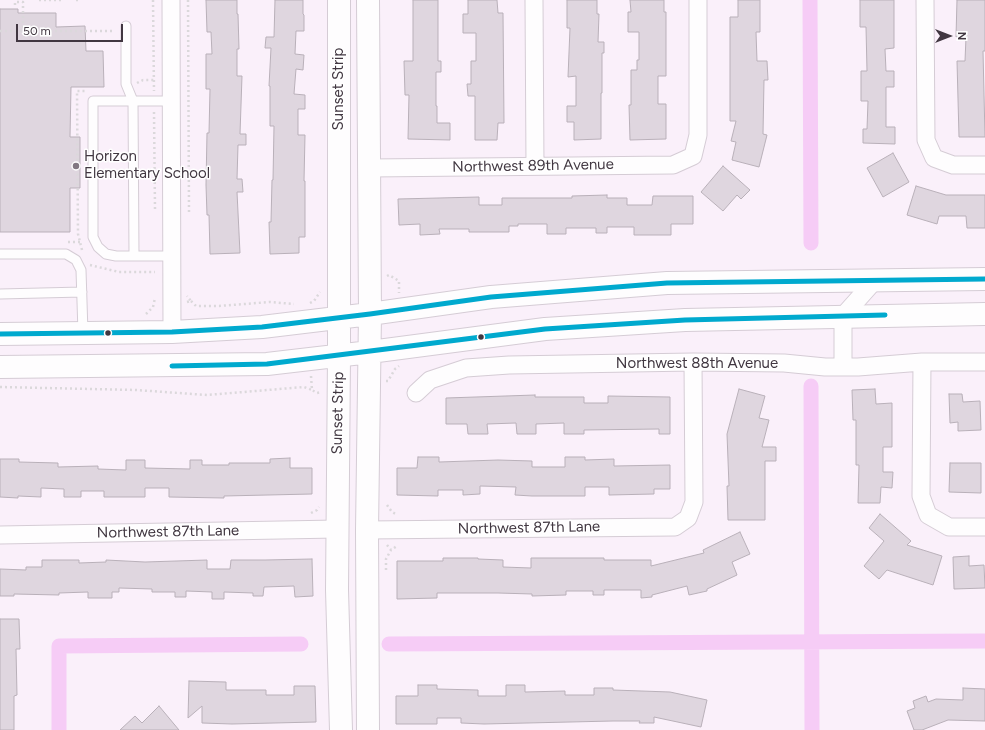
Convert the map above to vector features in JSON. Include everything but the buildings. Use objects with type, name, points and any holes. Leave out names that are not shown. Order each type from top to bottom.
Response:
[{"type":"main road","name":"Sunset Strip","points":[[339,0],[339,356],[337,590],[341,730]]},
{"type":"main road","name":"Sunset Strip","points":[[368,0],[370,352],[377,530],[368,730]]},
{"type":"main road","points":[[0,334],[172,332],[262,327],[491,297],[667,283],[876,279],[985,279]]},
{"type":"main road","points":[[0,367],[267,364],[552,328],[685,320],[985,314]]},
{"type":"street","points":[[171,0],[172,332]]},
{"type":"street","points":[[534,0],[535,166]]},
{"type":"street","name":"Northwest 89th Avenue","points":[[370,168],[673,165],[693,156],[698,135],[698,0]]},
{"type":"street","points":[[925,0],[926,140],[934,158],[953,165],[985,165]]},
{"type":"street","points":[[843,367],[843,316],[876,279]]},
{"type":"street","name":"Northwest 88th Avenue","points":[[416,393],[430,380],[466,368],[509,365],[693,362],[784,363],[843,367],[922,362],[985,362]]},
{"type":"street","name":"Northwest 87th Lane","points":[[377,530],[676,527],[688,518],[694,502],[693,362]]},
{"type":"street","points":[[922,362],[921,496],[928,515],[949,527],[985,527]]},
{"type":"street","name":"Northwest 87th Lane","points":[[0,535],[337,530]]},
{"type":"lane","points":[[126,28],[126,84],[133,101],[134,256]]},
{"type":"lane","points":[[172,101],[93,101],[93,237],[98,247],[106,254],[172,256]]},
{"type":"lane","points":[[0,254],[66,254],[76,260],[81,270],[83,333]]},
{"type":"lane","points":[[0,294],[82,292]]},
{"type":"path","points":[[39,0],[63,0]]},
{"type":"path","points":[[153,0],[155,210]]},
{"type":"path","points":[[188,0],[189,194]]},
{"type":"path","points":[[15,5],[14,2],[23,2],[23,31]]},
{"type":"path","points":[[0,31],[126,28]]},
{"type":"path","points":[[90,265],[119,272],[155,272],[155,279]]},
{"type":"path","points":[[155,293],[155,300]]},
{"type":"path","points":[[191,301],[196,306],[220,306],[270,302],[297,304]]},
{"type":"path","points":[[387,386],[388,381]]},
{"type":"path","points":[[0,387],[136,390],[207,395],[304,387],[312,390]]},
{"type":"path","points":[[387,497],[377,530],[391,550],[399,545]]},
{"type":"waterway","points":[[810,0],[811,243]]},
{"type":"waterway","points":[[811,386],[812,730]]},
{"type":"waterway","points":[[389,644],[985,641]]},
{"type":"waterway","points":[[59,730],[59,646],[301,644]]},
{"type":"transit line","points":[[0,334],[172,332],[262,327],[491,297],[667,283],[985,279]]},
{"type":"transit line","points":[[172,366],[267,364],[545,329],[685,320],[885,315]]},
{"type":"place","name":"Horizon Elementary School","points":[[76,166]]}]
